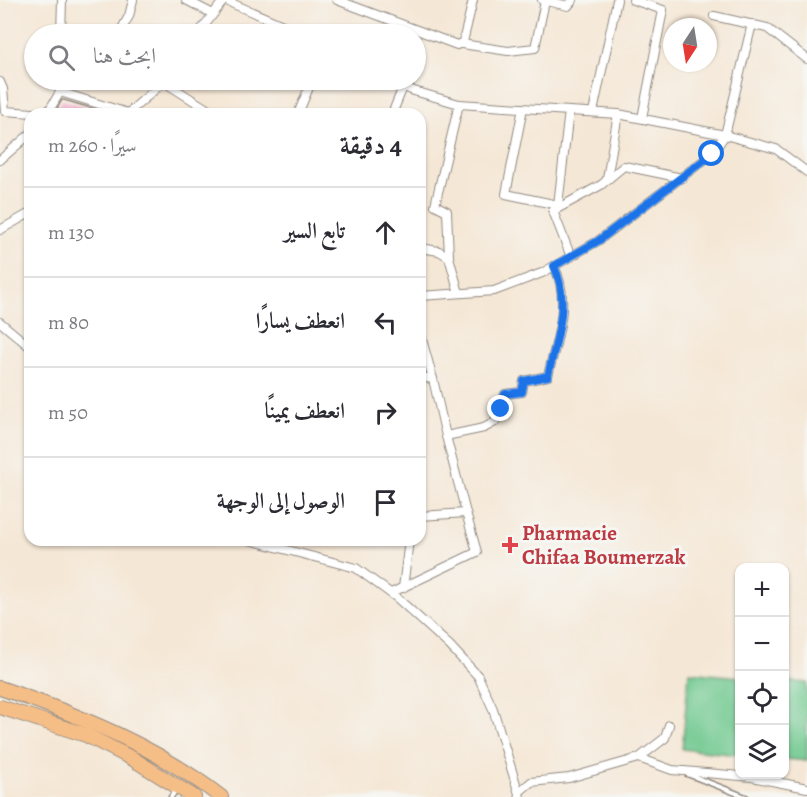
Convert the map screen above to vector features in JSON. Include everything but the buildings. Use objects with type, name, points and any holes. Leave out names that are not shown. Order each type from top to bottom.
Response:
[{"type":"highway","points":[[0,688],[59,708],[121,735],[175,764],[221,797]]},
{"type":"highway","points":[[0,707],[86,735],[174,792],[194,797]]},
{"type":"street","points":[[61,24],[62,0]]},
{"type":"street","points":[[125,24],[133,0]]},
{"type":"street","points":[[186,0],[213,14]]},
{"type":"street","points":[[206,24],[224,0],[280,24]]},
{"type":"street","points":[[338,0],[400,24]]},
{"type":"street","points":[[462,44],[473,0]]},
{"type":"street","points":[[426,34],[462,44],[508,51],[535,48],[543,0],[568,6],[573,0]]},
{"type":"street","points":[[593,112],[616,0]]},
{"type":"street","points":[[633,0],[663,10],[642,118]]},
{"type":"street","points":[[714,16],[767,28],[807,59]]},
{"type":"street","points":[[426,296],[494,291],[554,266],[598,241],[712,154],[725,135],[752,24]]},
{"type":"street","points":[[0,82],[3,89],[4,111],[24,112]]},
{"type":"street","points":[[134,108],[155,90]]},
{"type":"street","points":[[179,90],[206,108]]},
{"type":"street","points":[[300,108],[308,90]]},
{"type":"street","points":[[394,108],[402,90]]},
{"type":"street","points":[[413,90],[459,104],[618,114],[725,135],[776,149],[807,172]]},
{"type":"street","points":[[50,108],[60,92],[112,108]]},
{"type":"street","points":[[459,104],[435,205],[447,211],[449,257],[459,293]]},
{"type":"street","points":[[523,108],[506,194],[558,206]]},
{"type":"street","points":[[558,206],[569,111]]},
{"type":"street","points":[[607,179],[618,114]]},
{"type":"street","points":[[0,160],[24,139]]},
{"type":"street","points":[[571,256],[553,211],[558,206],[607,179],[624,166],[682,178]]},
{"type":"street","points":[[0,230],[24,216]]},
{"type":"street","points":[[426,249],[439,251],[449,257]]},
{"type":"street","points":[[446,436],[484,428],[495,422],[505,394],[522,392],[524,381],[548,376],[564,306],[560,278],[554,266]]},
{"type":"street","points":[[0,322],[24,342]]},
{"type":"street","points":[[391,593],[477,552],[426,352]]},
{"type":"street","points":[[426,378],[434,379]]},
{"type":"street","points":[[426,516],[466,513]]},
{"type":"street","points":[[272,546],[356,568],[391,593],[449,645],[478,676],[492,709],[519,795],[531,782],[569,778],[639,758],[665,738],[669,725]]},
{"type":"street","points":[[403,588],[408,546]]},
{"type":"street","points":[[639,758],[672,770],[752,777],[807,788]]},
{"type":"lane","points":[[672,770],[746,797]]},
{"type":"green space","points":[[689,672],[735,677],[735,755],[682,749]]},
{"type":"green space","points":[[789,681],[807,683],[807,761],[789,759]]},
{"type":"place","name":"Pharmacie Chifaa Boumerzak","points":[[510,545]]},
{"type":"route","points":[[501,409],[505,394],[522,392],[524,381],[548,376],[564,306],[560,278],[554,266],[598,241],[712,154]]}]
